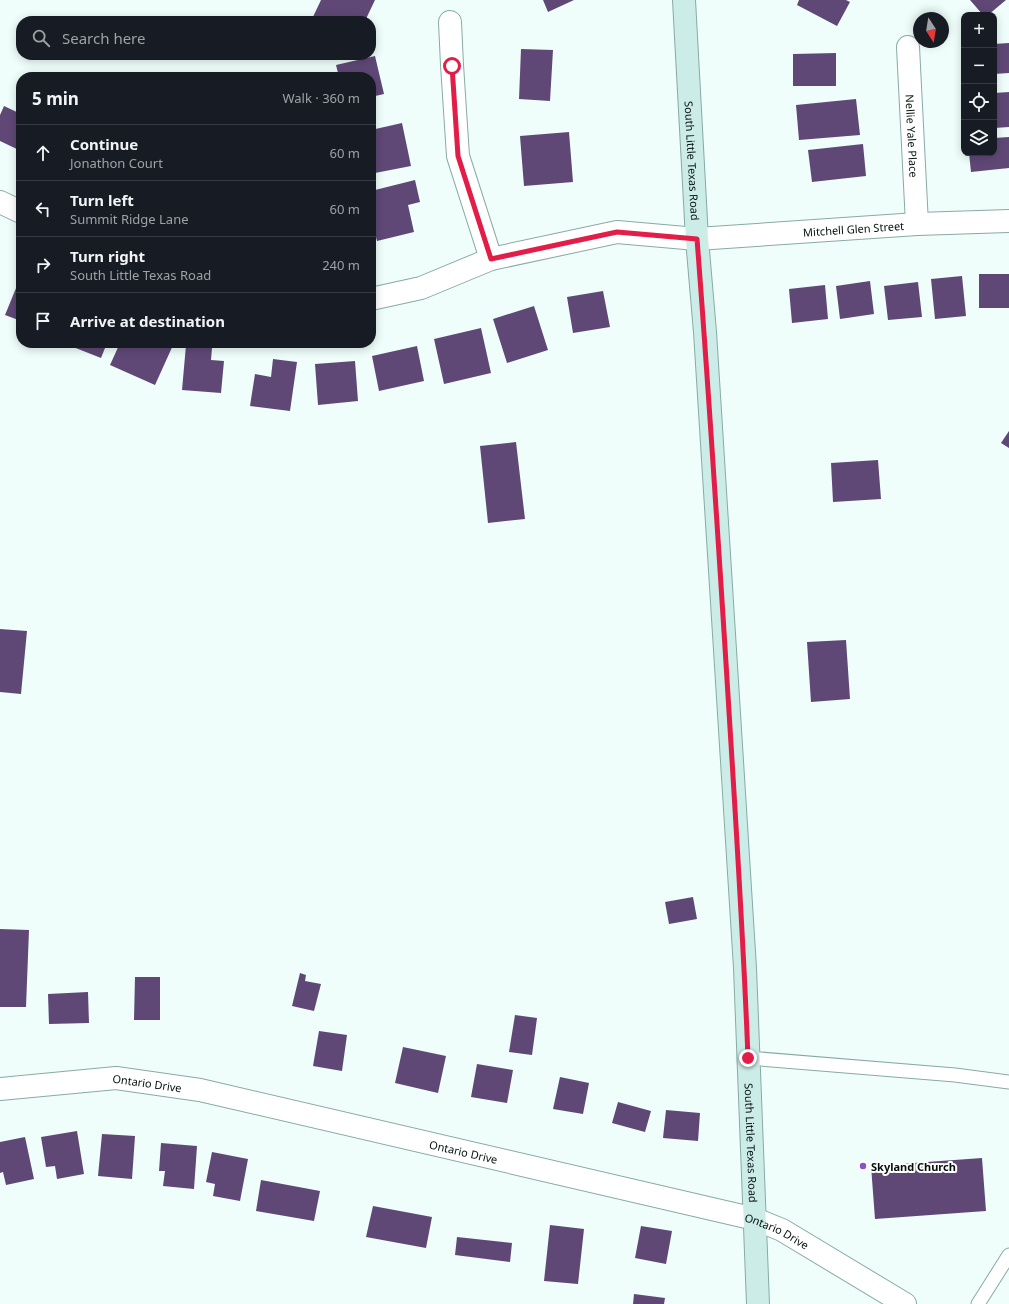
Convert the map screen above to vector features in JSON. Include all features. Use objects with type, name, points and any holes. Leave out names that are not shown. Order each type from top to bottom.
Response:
[{"type":"street","name":"South Little Texas Road","points":[[684,0],[697,239],[705,332],[745,968],[758,1304]]},
{"type":"street","points":[[450,22],[458,156],[491,259]]},
{"type":"street","name":"Nellie Yale Place","points":[[908,47],[917,224]]},
{"type":"street","points":[[0,202],[16,210]]},
{"type":"street","name":"Mitchell Glen Street","points":[[376,298],[421,288],[491,259],[617,232],[697,239],[917,224],[1009,221]]},
{"type":"street","name":"Ontario Drive","points":[[0,1089],[116,1078],[200,1090],[755,1218],[782,1230],[905,1304]]},
{"type":"lane","points":[[748,1058],[954,1075],[1009,1082]]},
{"type":"lane","points":[[978,1304],[1009,1255]]},
{"type":"building","points":[[321,0],[375,0],[367,16],[313,16]]},
{"type":"building","points":[[543,0],[574,0],[548,12]]},
{"type":"building","points":[[799,0],[846,0],[850,2],[837,26],[797,5]]},
{"type":"building","points":[[970,0],[1006,0],[992,12],[980,12]]},
{"type":"building","points":[[1009,43],[1009,73],[997,74],[997,44]]},
{"type":"building","points":[[521,49],[553,50],[550,101],[519,99]]},
{"type":"building","points":[[836,53],[836,86],[793,86],[793,54]]},
{"type":"building","points":[[358,60],[376,60],[384,94],[376,96],[376,72],[338,72],[336,65]]},
{"type":"building","points":[[1009,92],[1009,127],[997,128],[997,93]]},
{"type":"building","points":[[856,99],[860,135],[799,140],[796,105]]},
{"type":"building","points":[[4,106],[16,112],[16,149],[0,141],[0,115]]},
{"type":"building","points":[[402,123],[411,166],[376,173],[376,129]]},
{"type":"building","points":[[569,132],[573,182],[524,186],[520,136]]},
{"type":"building","points":[[1009,137],[1009,168],[971,172],[969,156],[997,156],[997,138]]},
{"type":"building","points":[[863,144],[866,176],[812,182],[808,150]]},
{"type":"building","points":[[415,180],[420,202],[408,205],[414,232],[377,241],[376,190]]},
{"type":"building","points":[[979,274],[1009,274],[1009,308],[979,308]]},
{"type":"building","points":[[962,276],[966,316],[935,319],[931,279]]},
{"type":"building","points":[[870,281],[874,314],[840,319],[836,286]]},
{"type":"building","points":[[918,282],[922,317],[888,320],[884,286]]},
{"type":"building","points":[[825,285],[828,319],[792,323],[789,289]]},
{"type":"building","points":[[16,288],[16,319],[5,315]]},
{"type":"building","points":[[603,291],[610,327],[573,333],[567,297]]},
{"type":"building","points":[[534,306],[548,350],[507,363],[493,319]]},
{"type":"building","points":[[481,328],[491,373],[444,384],[434,339]]},
{"type":"building","points":[[417,346],[424,381],[379,391],[372,356]]},
{"type":"building","points":[[76,348],[105,348],[101,358]]},
{"type":"building","points":[[118,348],[172,348],[155,385],[110,365]]},
{"type":"building","points":[[186,348],[212,348],[211,360],[224,361],[221,393],[182,390]]},
{"type":"building","points":[[273,359],[297,362],[290,411],[250,406],[255,374],[271,377]]},
{"type":"building","points":[[355,361],[358,401],[318,405],[315,364]]},
{"type":"building","points":[[1009,431],[1009,448],[1001,443]]},
{"type":"building","points":[[516,442],[525,519],[488,523],[480,446]]},
{"type":"building","points":[[878,460],[881,499],[833,502],[831,463]]},
{"type":"building","points":[[0,629],[27,631],[21,694],[0,692]]},
{"type":"building","points":[[846,640],[850,699],[811,702],[807,642]]},
{"type":"building","points":[[693,897],[697,919],[669,924],[665,902]]},
{"type":"building","points":[[0,929],[29,930],[26,1007],[0,1007]]},
{"type":"building","points":[[300,973],[306,975],[305,981],[321,984],[314,1011],[292,1006]]},
{"type":"building","points":[[135,977],[160,977],[160,1020],[134,1020]]},
{"type":"building","points":[[88,992],[89,1023],[49,1024],[48,994]]},
{"type":"building","points":[[515,1015],[537,1018],[532,1055],[509,1052]]},
{"type":"building","points":[[319,1031],[347,1035],[342,1071],[313,1066]]},
{"type":"building","points":[[403,1047],[446,1056],[438,1093],[395,1083]]},
{"type":"building","points":[[477,1064],[513,1070],[507,1103],[471,1097]]},
{"type":"building","points":[[560,1077],[589,1083],[583,1114],[553,1109]]},
{"type":"building","points":[[618,1102],[651,1111],[645,1132],[612,1123]]},
{"type":"building","points":[[666,1110],[700,1113],[698,1141],[663,1138]]},
{"type":"building","points":[[77,1131],[84,1174],[57,1179],[55,1166],[46,1167],[41,1137]]},
{"type":"building","points":[[102,1134],[135,1136],[132,1179],[98,1176]]},
{"type":"building","points":[[25,1137],[34,1179],[6,1185],[3,1172],[0,1173],[0,1142]]},
{"type":"building","points":[[161,1143],[197,1146],[194,1189],[163,1186],[165,1171],[159,1171]]},
{"type":"building","points":[[212,1152],[248,1159],[240,1201],[213,1196],[215,1184],[206,1182]]},
{"type":"building","points":[[982,1158],[986,1211],[875,1219],[871,1166]]},
{"type":"building","points":[[261,1180],[320,1191],[314,1221],[256,1211]]},
{"type":"building","points":[[373,1206],[432,1217],[426,1248],[366,1237]]},
{"type":"building","points":[[550,1225],[584,1229],[578,1284],[544,1281]]},
{"type":"building","points":[[641,1226],[672,1231],[666,1264],[635,1258]]},
{"type":"building","points":[[457,1237],[512,1243],[510,1262],[455,1255]]},
{"type":"building","points":[[634,1294],[665,1298],[664,1304],[633,1304]]},
{"type":"place","name":"Skyland Church","points":[[863,1166]]},
{"type":"route","points":[[452,66],[458,156],[491,259],[617,232],[697,239],[705,332],[745,968],[748,1058]]}]
